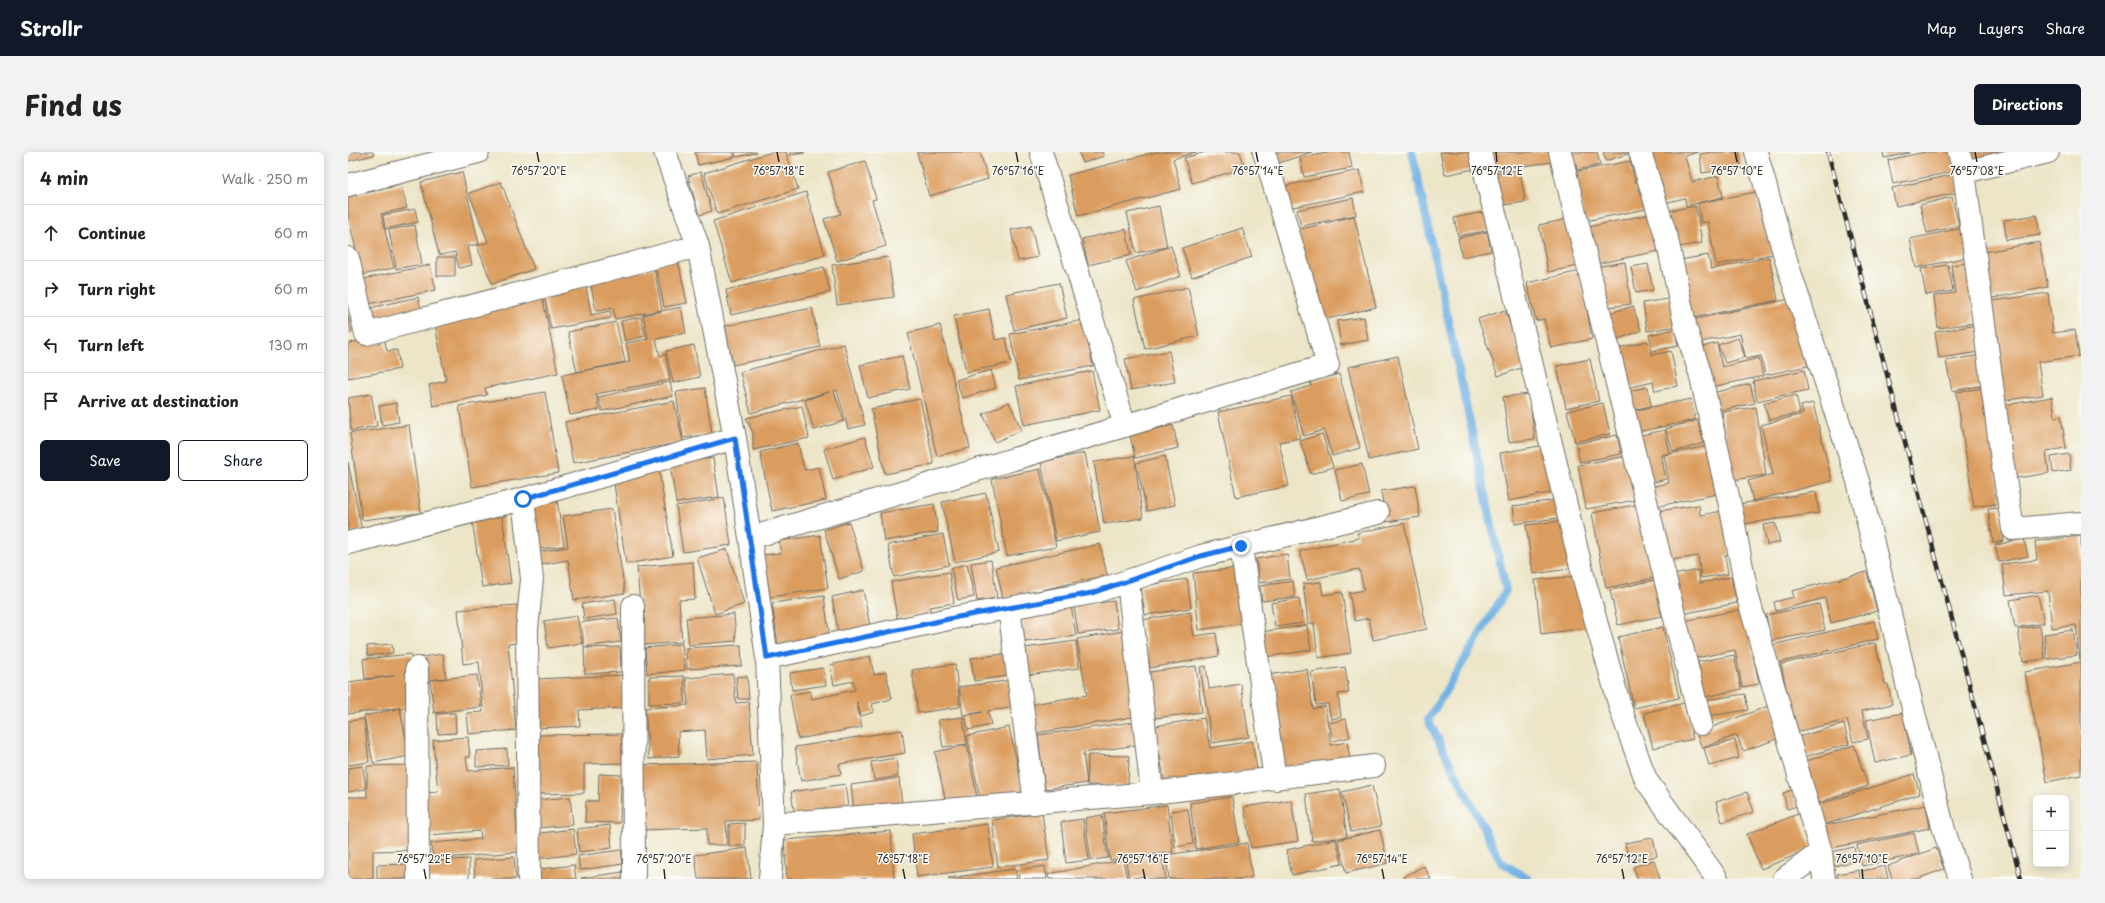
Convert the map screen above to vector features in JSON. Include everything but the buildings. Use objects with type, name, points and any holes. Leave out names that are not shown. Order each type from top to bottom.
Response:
[{"type":"street","points":[[348,185],[478,152]]},
{"type":"street","points":[[665,152],[698,246],[735,438],[750,538],[767,658],[774,824],[770,879]]},
{"type":"street","points":[[1041,152],[1125,426]]},
{"type":"street","points":[[750,538],[1328,365],[1264,152]]},
{"type":"street","points":[[1480,152],[1584,579],[1621,710],[1646,780],[1717,879]]},
{"type":"street","points":[[1560,152],[1700,724]]},
{"type":"street","points":[[1640,152],[1667,239],[1686,329],[1704,388],[1732,514],[1747,594],[1821,852],[1824,879]]},
{"type":"street","points":[[1756,152],[1786,260],[1858,481],[1913,710],[1944,830],[1960,879]]},
{"type":"street","points":[[2048,152],[1962,162],[2012,529],[2081,524]]},
{"type":"street","points":[[348,258],[366,334],[698,246]]},
{"type":"street","points":[[348,543],[523,499],[735,438]]},
{"type":"street","points":[[523,499],[532,579],[527,629],[529,879]]},
{"type":"street","points":[[767,658],[958,617],[1092,593],[1201,556],[1378,513]]},
{"type":"street","points":[[1241,546],[1275,779]]},
{"type":"street","points":[[1128,581],[1152,793]]},
{"type":"street","points":[[633,606],[634,879]]},
{"type":"street","points":[[1009,608],[1035,803]]},
{"type":"street","points":[[417,668],[418,879]]},
{"type":"street","points":[[774,824],[1152,793],[1374,766]]},
{"type":"street","points":[[1784,879],[1821,852]]},
{"type":"waterway","points":[[1412,152],[1506,591],[1428,720],[1501,862],[1528,879]]},
{"type":"railway","points":[[1828,152],[2021,879]]},
{"type":"route","points":[[523,499],[735,438],[767,658],[958,617],[1092,593],[1201,556],[1241,546]]}]
